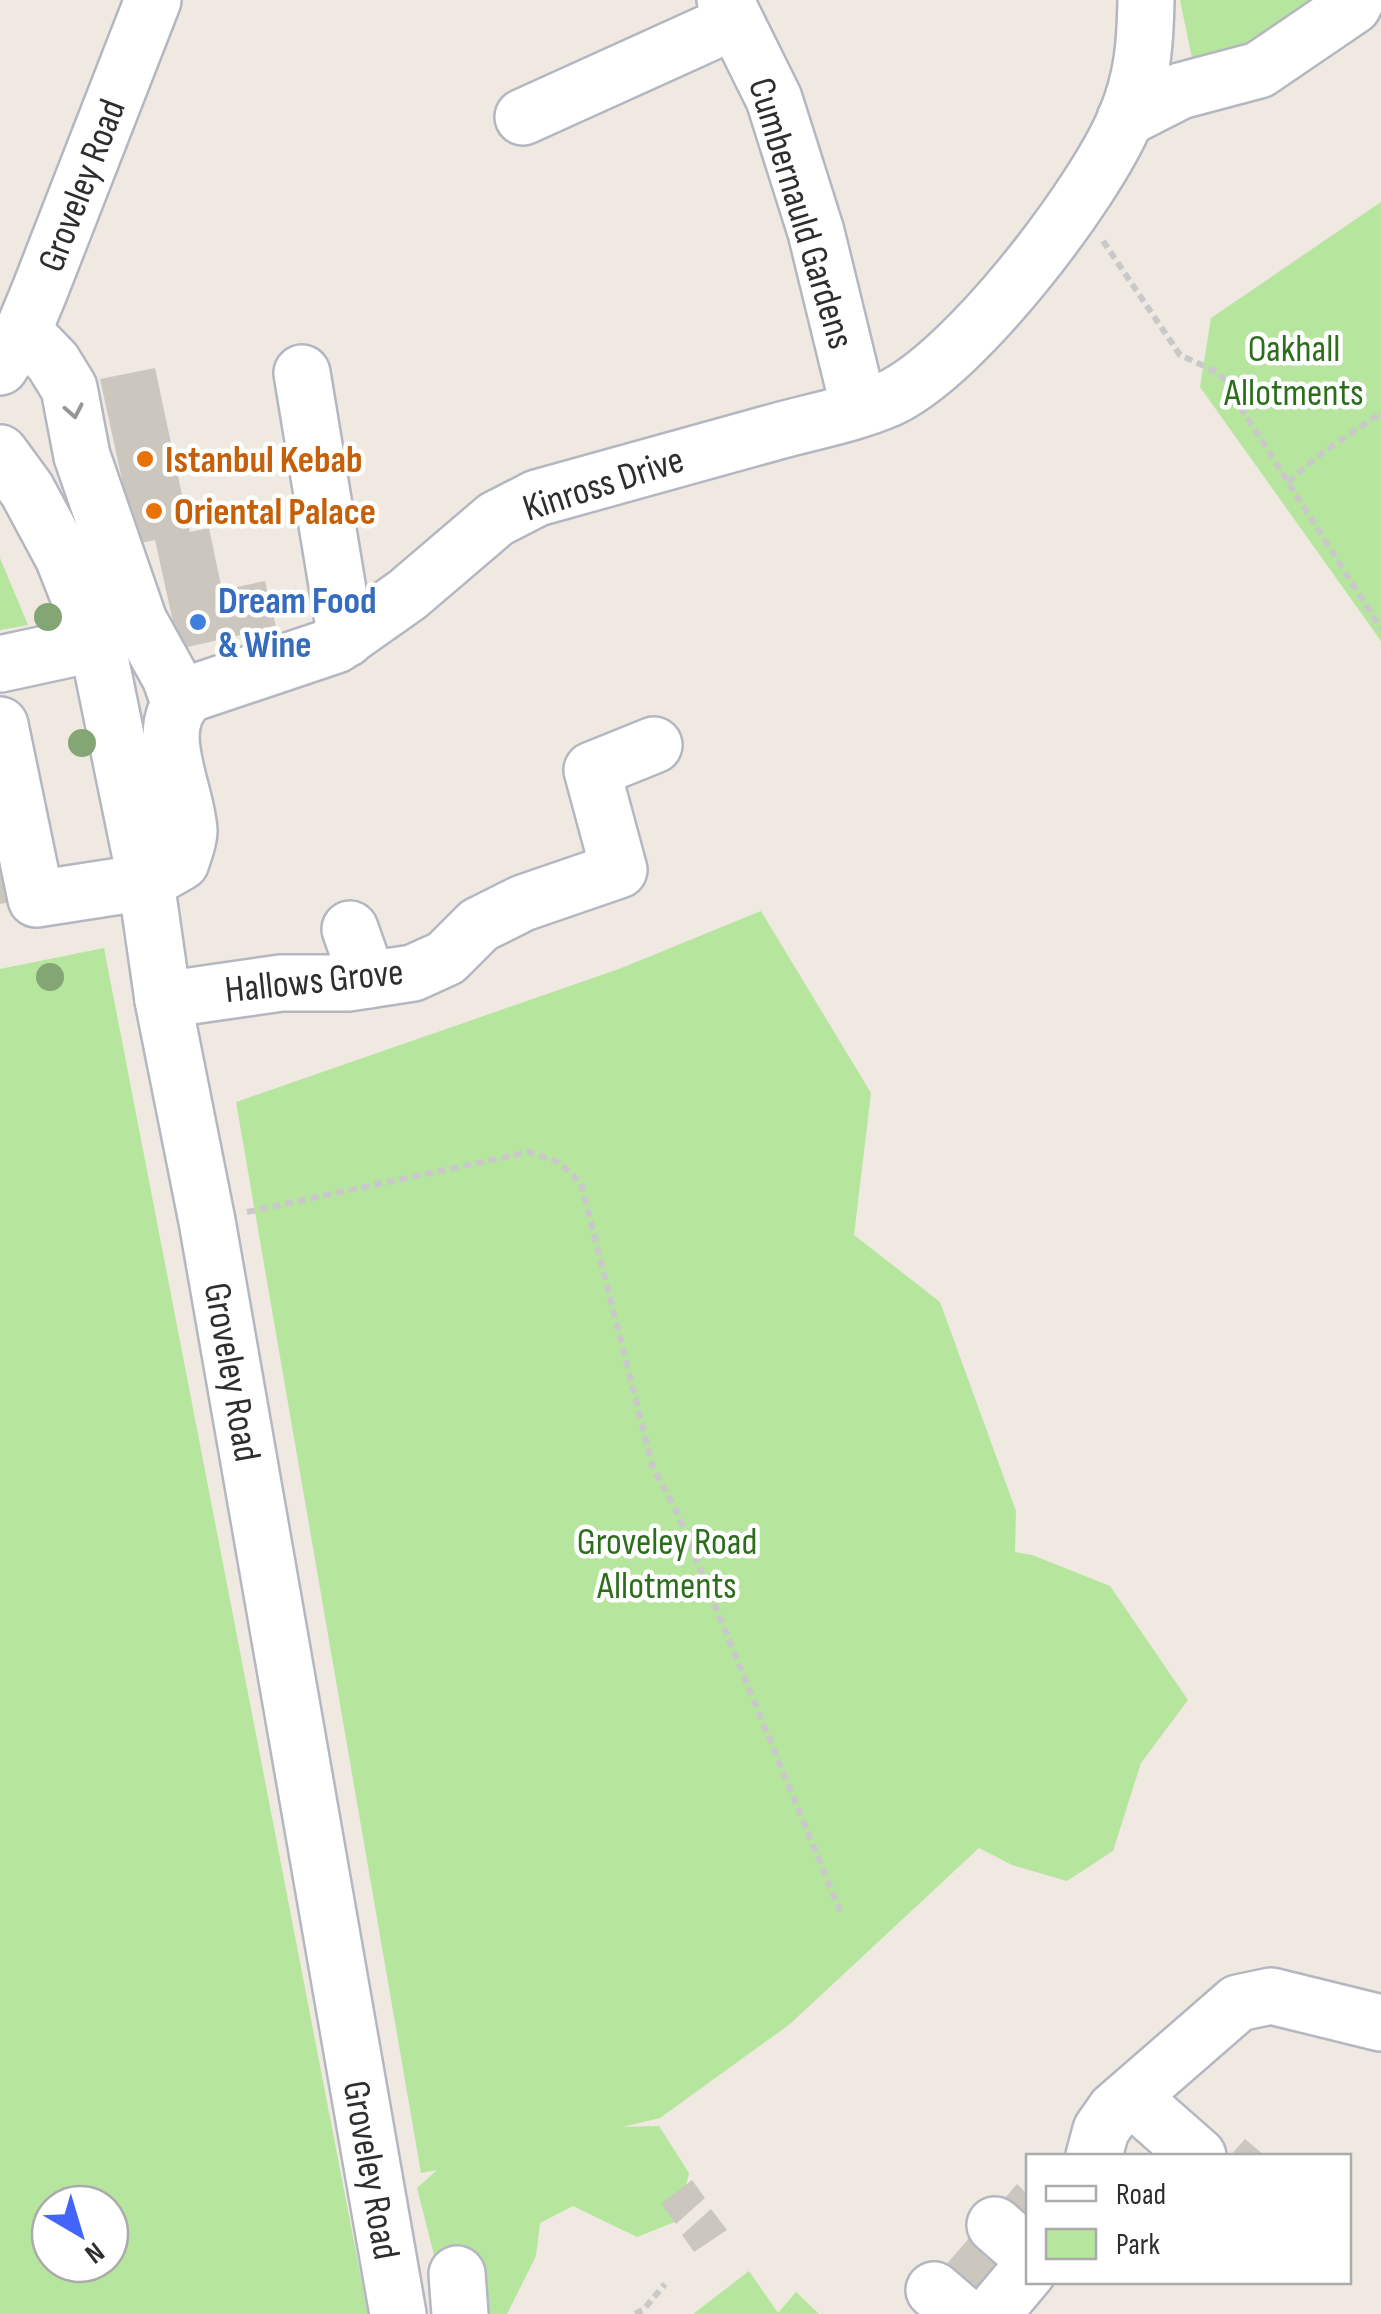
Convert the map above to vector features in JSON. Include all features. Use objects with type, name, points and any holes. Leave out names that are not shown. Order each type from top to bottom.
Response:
[{"type":"street","name":"Groveley Road","points":[[11,349],[153,0]]},
{"type":"street","name":"Kinross Drive","points":[[179,702],[190,694],[336,646],[407,595],[496,519],[537,498],[890,398],[952,354],[1023,274],[1077,202],[1116,136],[1145,58],[1146,0]]},
{"type":"street","points":[[1116,136],[1180,92],[1260,70],[1353,6],[1356,0]]},
{"type":"street","name":"Cumbernauld Gardens","points":[[523,118],[730,11],[774,99],[816,232],[859,408]]},
{"type":"street","points":[[0,724],[36,900],[146,882],[181,862],[189,834],[170,734],[179,702],[170,676],[139,621],[82,456],[70,388],[53,362],[11,349]]},
{"type":"street","points":[[302,373],[346,639]]},
{"type":"street","name":"Groveley Road","points":[[0,453],[26,490],[63,558],[96,644],[146,882],[163,1000],[207,1221],[398,2314]]},
{"type":"street","points":[[0,664],[96,644]]},
{"type":"street","name":"Hallows Grove","points":[[163,1000],[281,983],[402,987],[446,958],[516,886],[619,870],[592,770],[654,745]]},
{"type":"street","points":[[350,928],[402,987]]},
{"type":"street","points":[[1095,2154],[1101,2130],[1130,2096],[1238,2002],[1271,1996],[1381,2023]]},
{"type":"street","points":[[1130,2096],[1196,2154]]},
{"type":"street","points":[[992,2314],[1026,2273]]},
{"type":"path","points":[[1077,202],[1180,356],[1219,373],[1381,629]]},
{"type":"path","points":[[1288,482],[1322,452],[1381,413]]},
{"type":"path","points":[[207,1221],[529,1152],[558,1162],[581,1184],[653,1468],[675,1508],[842,1916]]},
{"type":"path","points":[[635,2314],[665,2284]]},
{"type":"green space","points":[[1180,0],[1341,0],[1263,54],[1193,63]]},
{"type":"green space","name":"Oakhall Allotments","points":[[1381,202],[1381,641],[1200,387],[1211,318]]},
{"type":"green space","points":[[0,558],[28,625],[0,630]]},
{"type":"green space","name":"Groveley Road Allotments","points":[[761,911],[871,1093],[854,1235],[940,1302],[1016,1511],[1015,1552],[1110,1586],[1188,1700],[1141,1763],[1113,1851],[1067,1881],[1012,1865],[979,1848],[790,2024],[660,2118],[622,2127],[659,2126],[689,2173],[677,2221],[637,2237],[573,2206],[540,2223],[536,2256],[507,2314],[453,2314],[448,2310],[417,2188],[437,2170],[421,2173],[236,1102],[619,969]]},
{"type":"green space","points":[[104,948],[368,2314],[0,2314],[0,969]]},
{"type":"green space","points":[[749,2271],[778,2313],[796,2292],[819,2314],[693,2314]]},
{"type":"building","points":[[155,368],[190,532],[209,528],[222,590],[265,581],[276,627],[179,649],[155,540],[136,544],[100,379]]},
{"type":"building","points":[[0,853],[11,902],[0,904]]},
{"type":"building","points":[[1245,2139],[1263,2154],[1232,2154]]},
{"type":"building","points":[[692,2180],[705,2198],[676,2224],[661,2204]]},
{"type":"building","points":[[1017,2184],[1026,2193],[1026,2231],[998,2206]]},
{"type":"building","points":[[711,2209],[727,2230],[694,2252],[682,2235]]},
{"type":"building","points":[[976,2230],[1009,2259],[973,2302],[939,2273]]},
{"type":"place","name":"Istanbul Kebab","points":[[145,459]]},
{"type":"place","name":"Oriental Palace","points":[[154,511]]},
{"type":"place","name":"Dream Food & Wine","points":[[198,622]]}]
